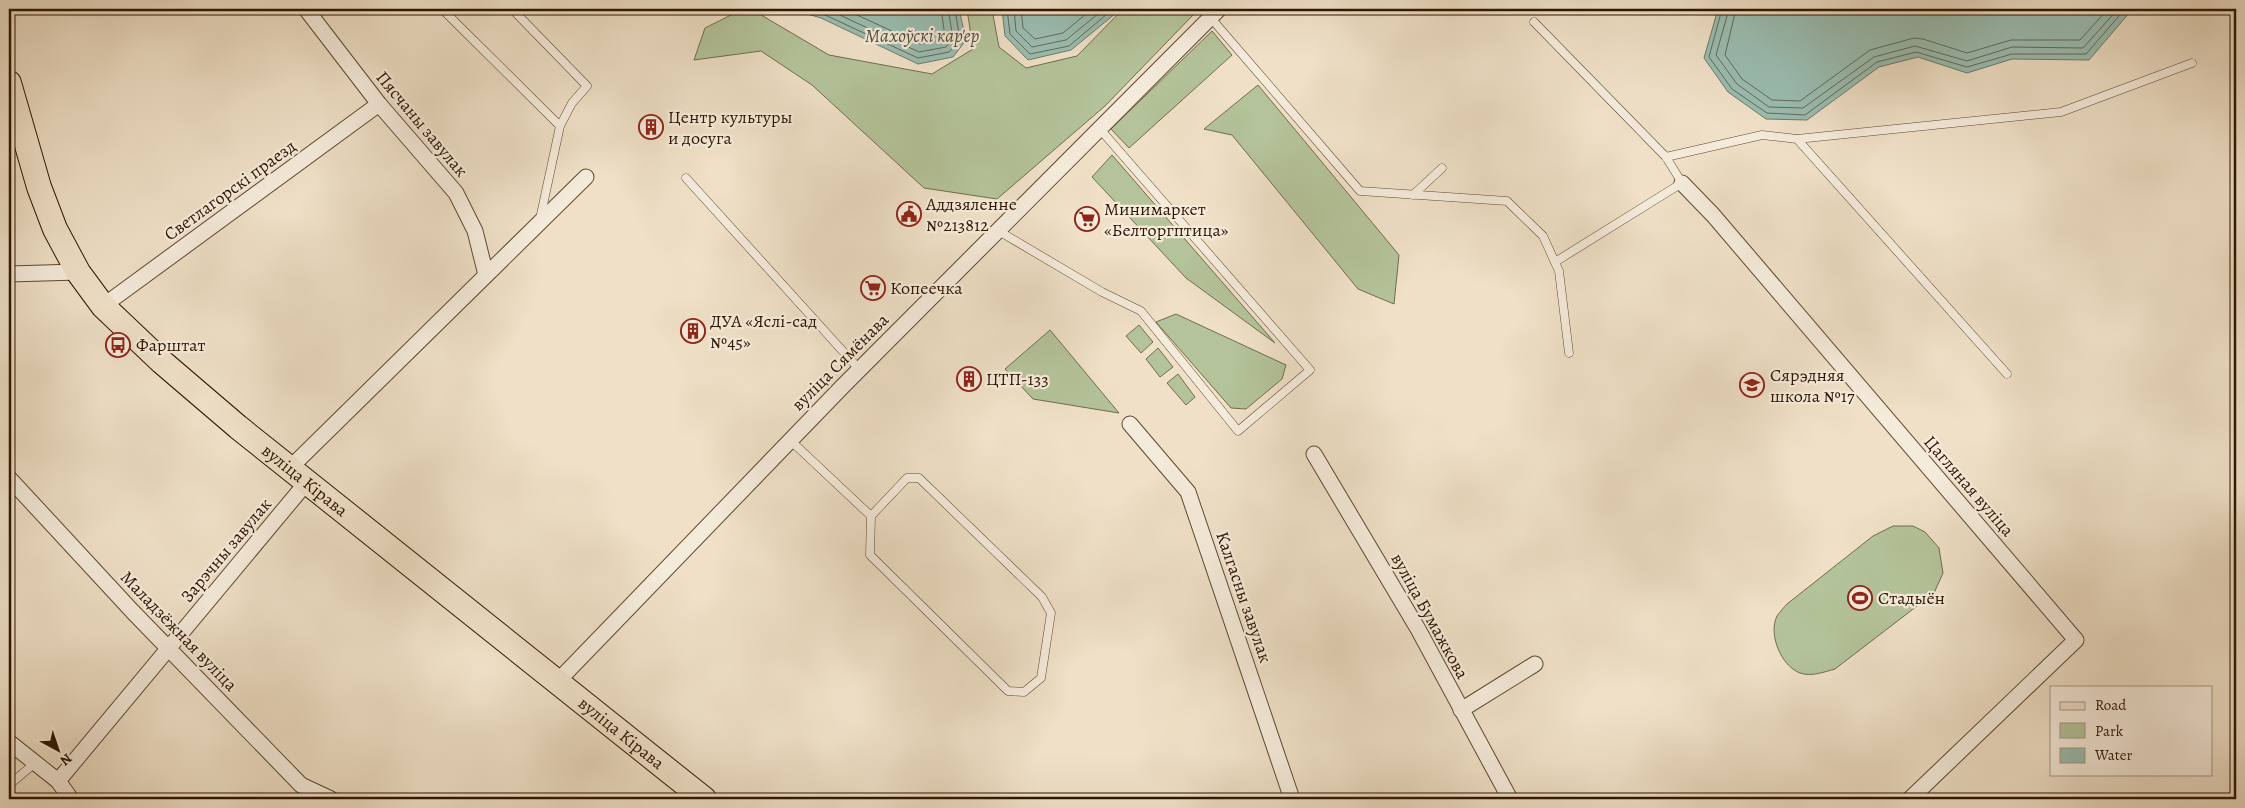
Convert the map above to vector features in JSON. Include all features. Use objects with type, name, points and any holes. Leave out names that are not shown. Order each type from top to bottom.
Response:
[{"type":"main road","name":"вуліца Кірава","points":[[9,83],[39,187],[55,229],[78,272],[103,306],[162,362],[298,475],[704,799]]},
{"type":"street","name":"Пясчаны завулак","points":[[306,9],[379,104],[456,193],[475,231],[486,275]]},
{"type":"street","name":"вуліца Сямёнава","points":[[557,682],[859,369],[1099,128],[1211,11]]},
{"type":"street","name":"Светлагорскі праезд","points":[[103,306],[379,104]]},
{"type":"street","points":[[298,475],[486,275],[586,177]]},
{"type":"street","name":"Цагляная вуліца","points":[[1682,183],[1714,215],[2076,640],[1910,799]]},
{"type":"street","points":[[9,274],[78,272]]},
{"type":"street","name":"Калгасны завулак","points":[[1130,424],[1188,492],[1292,799]]},
{"type":"street","name":"вуліца Бумажкова","points":[[1314,454],[1418,629],[1510,799]]},
{"type":"street","name":"Зарэчны завулак","points":[[58,781],[168,647],[298,475]]},
{"type":"street","name":"Маладзёжная вуліца","points":[[9,478],[168,647],[301,784],[331,799]]},
{"type":"street","points":[[1461,710],[1535,664]]},
{"type":"street","points":[[9,742],[58,781],[71,799]]},
{"type":"lane","points":[[442,9],[560,126]]},
{"type":"lane","points":[[512,9],[588,86],[572,103],[560,126],[539,224]]},
{"type":"lane","points":[[1211,11],[1360,191],[1507,201],[1543,236],[1559,271],[1569,353]]},
{"type":"lane","points":[[1534,22],[1666,157],[1682,183],[1555,262]]},
{"type":"lane","points":[[1666,157],[1762,135],[1797,139],[2061,112],[2192,64]]},
{"type":"lane","points":[[998,230],[1102,292],[1141,310],[1238,431],[1310,370],[1099,128]]},
{"type":"lane","points":[[1797,139],[2007,374]]},
{"type":"lane","points":[[1413,195],[1442,168]]},
{"type":"lane","points":[[686,178],[859,369]]},
{"type":"lane","points":[[790,440],[871,516],[870,555],[1008,691],[1024,692],[1041,678],[1051,613],[1042,597],[919,478],[908,478],[871,516]]},
{"type":"lane","points":[[9,785],[35,763]]},
{"type":"green space","points":[[743,9],[751,9],[829,55],[932,74],[973,49],[967,9],[992,10],[999,47],[1026,68],[1077,56],[1123,9],[1193,9],[1195,13],[1105,106],[997,199],[924,188],[812,85],[761,51],[694,60],[705,28]]},
{"type":"green space","points":[[1212,31],[1232,55],[1129,148],[1111,129]]},
{"type":"green space","points":[[1258,85],[1399,255],[1394,304],[1358,289],[1232,135],[1204,129]]},
{"type":"green space","points":[[1112,155],[1275,343],[1186,278],[1092,177]]},
{"type":"green space","points":[[1176,314],[1286,365],[1282,379],[1246,409],[1231,408],[1156,322]]},
{"type":"green space","points":[[1139,325],[1153,342],[1141,353],[1126,336]]},
{"type":"green space","points":[[1050,330],[1119,413],[1033,399],[1005,369]]},
{"type":"green space","points":[[1158,348],[1173,367],[1160,377],[1146,359]]},
{"type":"green space","points":[[1178,374],[1195,397],[1186,405],[1167,383]]},
{"type":"green space","name":"Стадыён","points":[[1893,526],[1913,526],[1925,532],[1939,548],[1943,573],[1934,593],[1835,669],[1818,674],[1809,674],[1800,673],[1793,669],[1782,657],[1775,640],[1774,632],[1777,616],[1787,604],[1873,536]]},
{"type":"water","name":"Махоўскі кар'ер","points":[[790,9],[959,9],[966,40],[953,57],[918,64],[821,18]]},
{"type":"water","name":"Махоўскі кар'ер","points":[[1002,9],[1121,9],[1071,50],[1028,60],[1005,36]]},
{"type":"water","points":[[1718,9],[2129,9],[2130,12],[2089,60],[2012,59],[1967,73],[1918,57],[1879,67],[1807,120],[1766,119],[1728,92],[1704,58]]},
{"type":"place","name":"Центр культуры и досуга","points":[[651,127]]},
{"type":"place","name":"Аддзяленне №213812","points":[[909,214]]},
{"type":"place","name":"Минимаркет «Белторгптица»","points":[[1087,219]]},
{"type":"place","name":"Копеечка","points":[[873,288]]},
{"type":"place","name":"ДУА «Яслі-сад №45»","points":[[693,331]]},
{"type":"place","name":"Фарштат","points":[[118,345]]},
{"type":"place","name":"ЦТП-133","points":[[969,379]]},
{"type":"place","name":"Сярэдняя школа №17","points":[[1752,385]]},
{"type":"place","name":"Стадыён","points":[[1860,598]]}]
